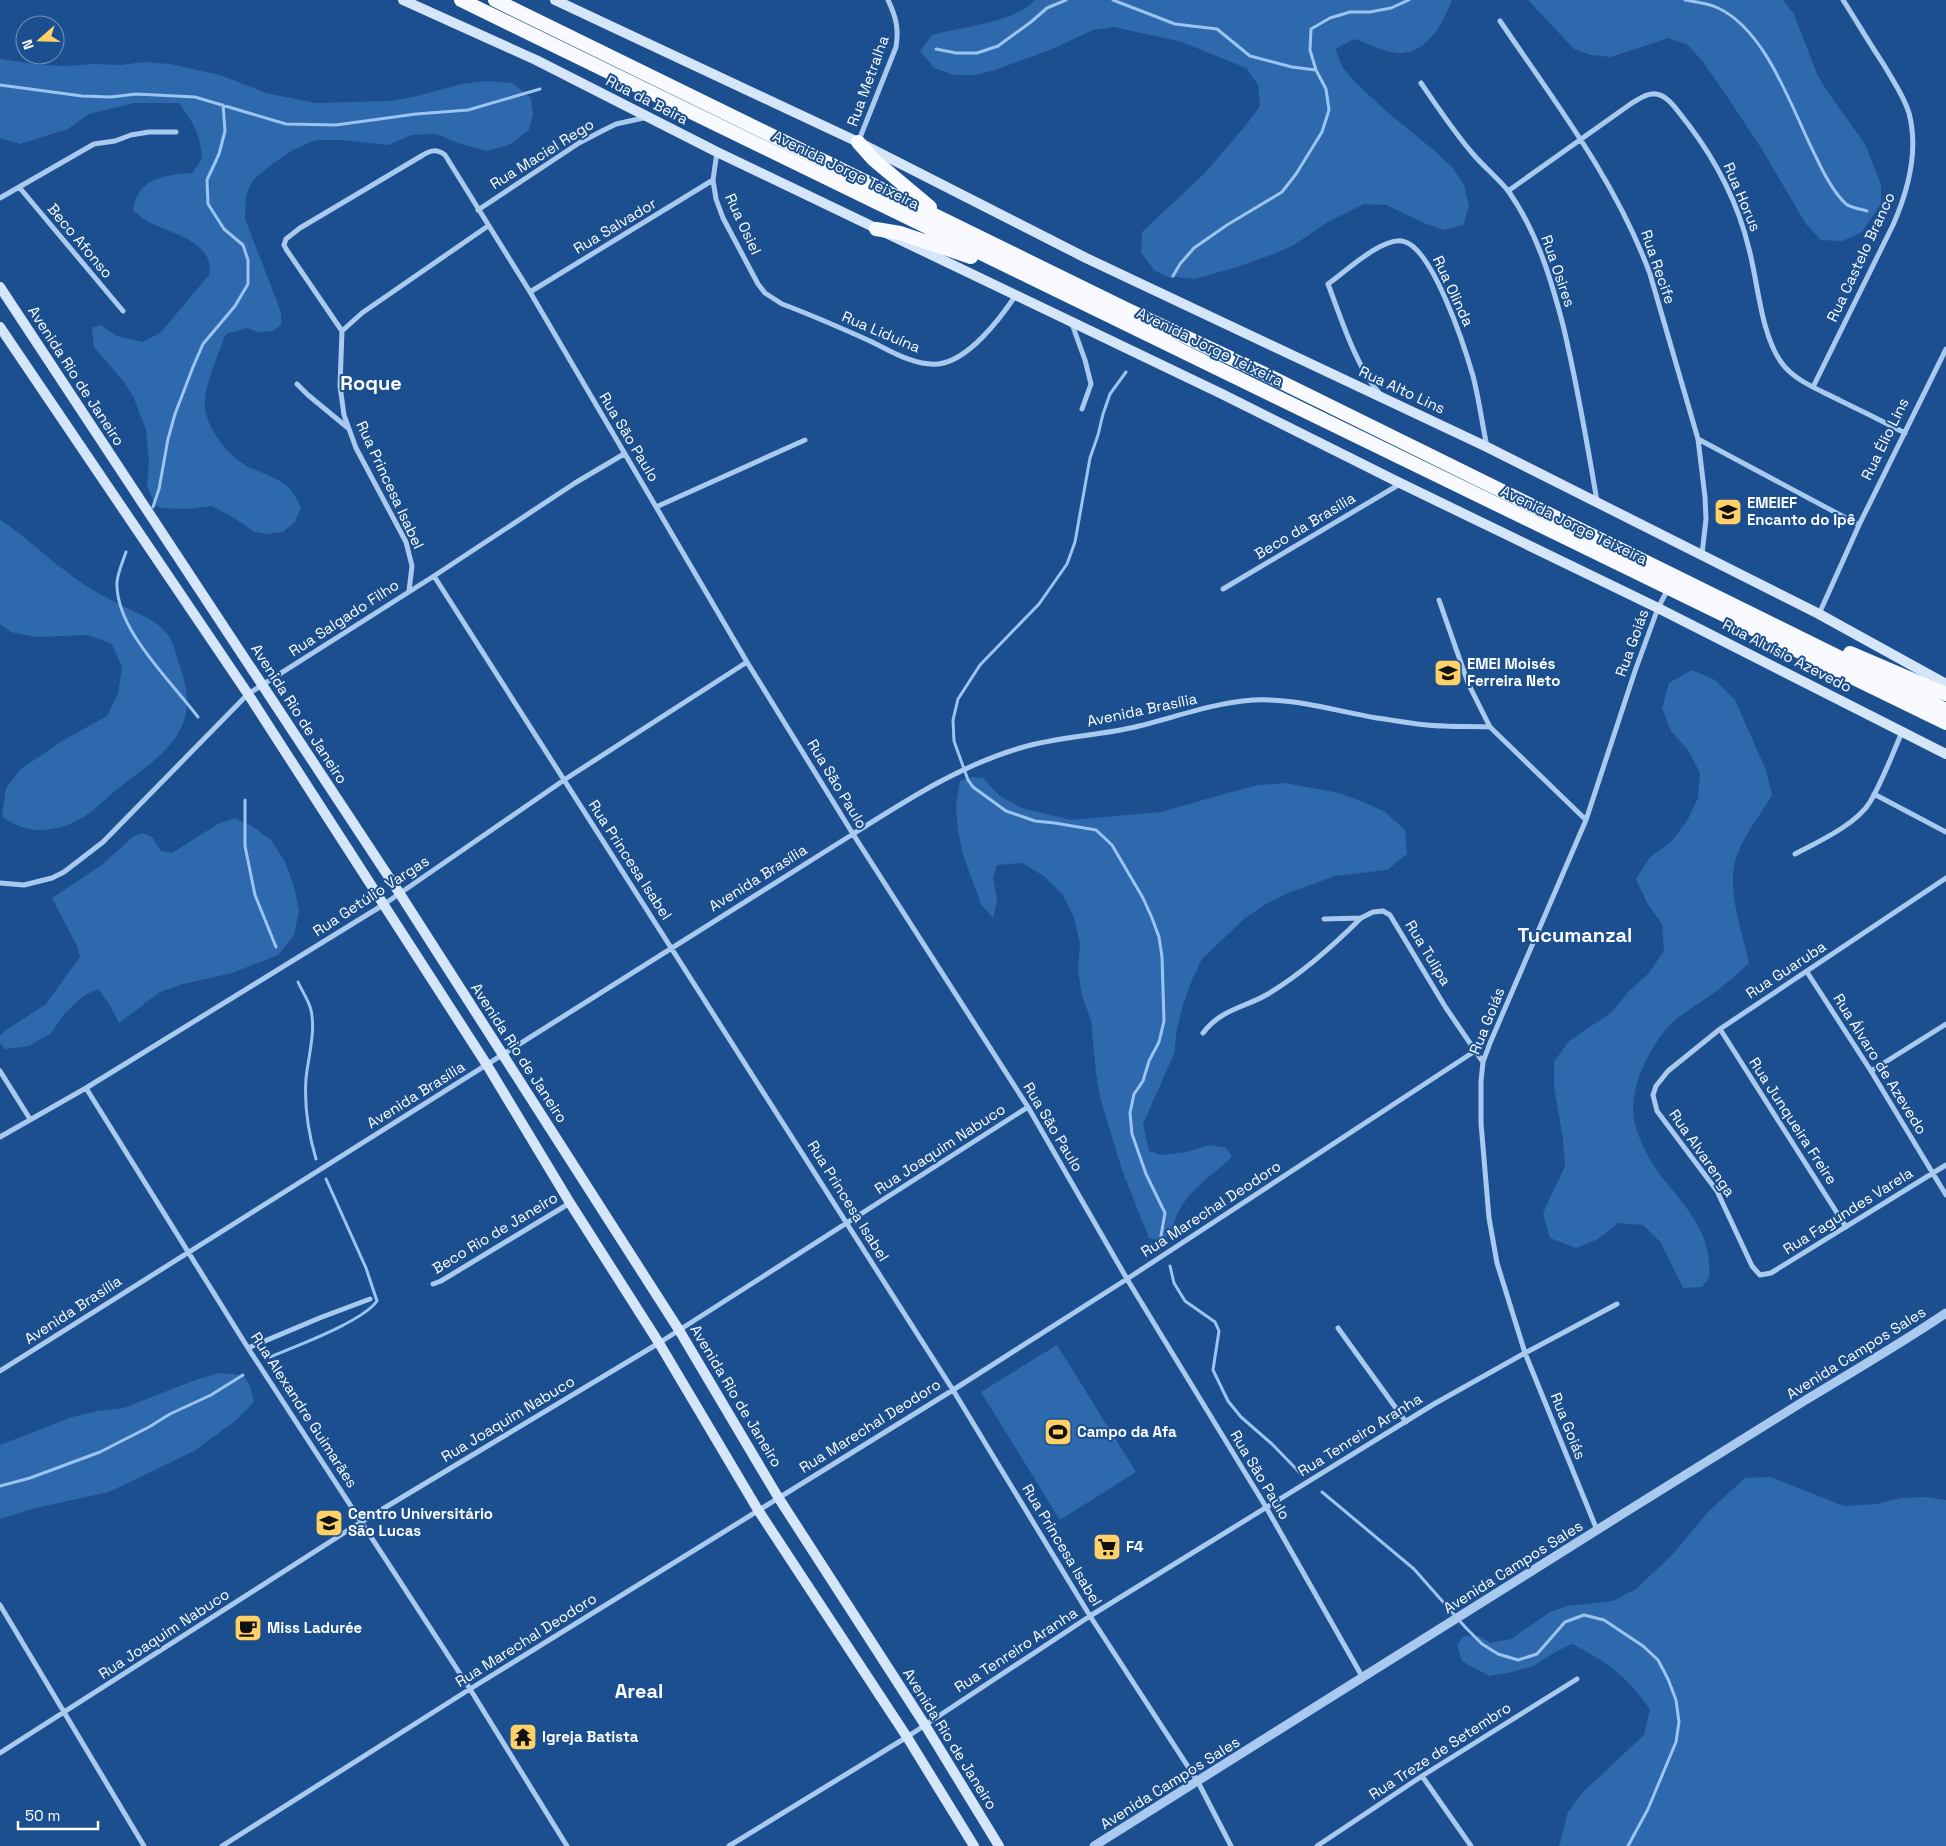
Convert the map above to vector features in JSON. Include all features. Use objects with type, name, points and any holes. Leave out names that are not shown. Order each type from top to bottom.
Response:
[{"type":"highway","name":"Avenida Jorge Teixeira","points":[[461,0],[1946,723]]},
{"type":"highway","name":"Avenida Jorge Teixeira","points":[[495,0],[944,218],[1128,310],[1276,380],[1946,710]]},
{"type":"highway","points":[[858,142],[874,160],[944,218]]},
{"type":"highway","points":[[876,229],[900,233],[1034,280]]},
{"type":"highway","points":[[1824,649],[1848,653],[1946,694]]},
{"type":"main road","name":"Rua da Beira","points":[[403,0],[536,60],[716,152],[1071,321],[1400,483]]},
{"type":"main road","points":[[555,0],[858,142]]},
{"type":"main road","name":"Rua Alto Lins","points":[[858,142],[1086,258],[1487,446],[1702,554]]},
{"type":"main road","name":"Avenida Rio de Janeiro","points":[[0,286],[400,894],[679,1330],[778,1497],[925,1725],[999,1846]]},
{"type":"main road","points":[[0,327],[248,694],[487,1065],[570,1203],[659,1343],[758,1510],[906,1737],[974,1846]]},
{"type":"main road","name":"Rua Aluísio Azevedo","points":[[1400,483],[1658,608],[1946,754]]},
{"type":"main road","points":[[1702,554],[1819,614],[1946,684]]},
{"type":"street","name":"Rua Metralha","points":[[858,142],[896,47],[897,23],[888,0]]},
{"type":"street","name":"Rua Castelo Branco","points":[[1813,386],[1893,225],[1904,198],[1912,157],[1911,124],[1905,101],[1843,0]]},
{"type":"street","name":"Rua Recife","points":[[1500,21],[1580,138],[1614,194],[1641,250],[1698,439],[1702,460],[1706,512],[1702,554]]},
{"type":"street","name":"Rua Osires","points":[[1421,83],[1450,127],[1508,191],[1537,242],[1552,282],[1577,382],[1597,500]]},
{"type":"street","name":"Rua Horus","points":[[1508,191],[1580,138],[1632,103],[1648,94],[1657,94],[1671,103],[1705,146],[1722,176],[1735,205],[1750,250],[1772,347],[1782,364],[1788,371],[1813,386],[1905,433]]},
{"type":"street","name":"Rua Maciel Rego","points":[[478,210],[579,143],[602,130],[616,124],[649,117]]},
{"type":"street","points":[[0,198],[94,144],[115,141],[131,135],[149,132],[176,132]]},
{"type":"street","name":"Rua São Paulo","points":[[342,331],[286,250],[284,242],[290,235],[430,151],[436,150],[445,155],[530,292],[624,454],[853,834],[1028,1107],[1127,1279],[1266,1507],[1363,1678]]},
{"type":"street","name":"Rua Osiel","points":[[716,152],[713,180],[716,199],[723,218],[758,284],[765,293],[773,298]]},
{"type":"street","name":"Rua Salvador","points":[[530,292],[713,180]]},
{"type":"street","name":"Beco Afonso","points":[[19,187],[123,311]]},
{"type":"street","points":[[342,331],[362,312],[488,226]]},
{"type":"street","name":"Rua Olinda","points":[[1384,398],[1367,376],[1328,284],[1386,244],[1403,241],[1421,253],[1450,308],[1473,377],[1487,446]]},
{"type":"street","name":"Rua Liduína","points":[[773,298],[914,361],[940,364],[966,351],[982,338],[1016,295]]},
{"type":"street","points":[[1071,321],[1085,360],[1091,384],[1082,409]]},
{"type":"street","name":"Rua Princesa Isabel","points":[[342,331],[341,402],[356,448],[406,542],[412,566],[409,591]]},
{"type":"street","name":"Rua Élio Lins","points":[[1819,614],[1859,525],[1946,349]]},
{"type":"street","points":[[297,384],[308,396],[349,428]]},
{"type":"street","points":[[1698,439],[1859,525]]},
{"type":"street","points":[[656,507],[805,440]]},
{"type":"street","name":"Rua Salgado Filho","points":[[0,883],[24,886],[38,883],[64,872],[103,842],[248,694],[434,576],[574,484],[624,454]]},
{"type":"street","name":"Beco da Brasília","points":[[1223,589],[1400,483]]},
{"type":"street","name":"Rua Princesa Isabel","points":[[434,576],[953,1390],[1090,1616],[1198,1782],[1231,1846]]},
{"type":"street","name":"Rua Goiás","points":[[1597,1531],[1525,1353],[1497,1264],[1489,1218],[1481,1123],[1481,1081],[1483,1062],[1586,820],[1635,671],[1658,608],[1668,589]]},
{"type":"street","points":[[1439,600],[1468,682],[1490,727],[1586,820]]},
{"type":"street","name":"Rua Getúlio Vargas","points":[[0,1138],[86,1088],[383,905],[564,780],[748,662]]},
{"type":"street","name":"Avenida Brasília","points":[[0,1371],[187,1251],[503,1055],[671,947],[920,792],[971,765],[1021,747],[1056,739],[1094,735],[1133,727],[1237,702],[1267,700],[1318,706],[1410,723],[1490,727]]},
{"type":"street","points":[[1795,854],[1851,821],[1865,808],[1874,794],[1902,731]]},
{"type":"street","points":[[1874,794],[1946,832]]},
{"type":"street","name":"Rua Guaruba","points":[[1653,1095],[1656,1086],[1663,1076],[1720,1029],[1946,878]]},
{"type":"street","name":"Rua Tulipa","points":[[1324,919],[1361,918],[1383,910],[1390,914],[1446,1008],[1483,1062]]},
{"type":"street","points":[[1203,1033],[1216,1018],[1267,995],[1278,988],[1330,947],[1361,918]]},
{"type":"street","name":"Rua Álvaro de Azevedo","points":[[1807,972],[1871,1071],[1946,1195]]},
{"type":"street","points":[[1871,1071],[1946,1024]]},
{"type":"street","name":"Rua Junqueira Freire","points":[[1720,1029],[1846,1227]]},
{"type":"street","name":"Rua Marechal Deodoro","points":[[222,1846],[470,1689],[953,1390],[1127,1279],[1475,1051]]},
{"type":"street","points":[[0,1070],[30,1119]]},
{"type":"street","name":"Rua Alexandre Guimarães","points":[[86,1088],[248,1348],[470,1689],[567,1846]]},
{"type":"street","name":"Rua Alvarenga","points":[[1653,1095],[1659,1115],[1717,1191],[1752,1266],[1758,1274],[1763,1276]]},
{"type":"street","name":"Rua Joaquim Nabuco","points":[[0,1753],[362,1522],[659,1343],[1028,1107]]},
{"type":"street","name":"Rua Fagundes Varela","points":[[1763,1276],[1771,1273],[1946,1165]]},
{"type":"street","name":"Beco Rio de Janeiro","points":[[433,1284],[570,1203]]},
{"type":"street","points":[[248,1348],[322,1316],[370,1299]]},
{"type":"street","name":"Rua Tenreiro Aranha","points":[[729,1846],[925,1725],[1090,1616],[1434,1404],[1617,1304]]},
{"type":"street","name":"Avenida Campos Sales","points":[[1094,1846],[1363,1678],[1466,1611],[1805,1400],[1907,1339],[1946,1313]]},
{"type":"street","points":[[1338,1328],[1406,1422]]},
{"type":"street","points":[[0,1605],[144,1846]]},
{"type":"street","name":"Rua Treze de Setembro","points":[[1317,1846],[1422,1776],[1577,1679]]},
{"type":"street","points":[[1422,1776],[1471,1846]]},
{"type":"shaded area","points":[[1035,0],[1452,0],[1444,19],[1432,37],[1425,44],[1407,53],[1391,52],[1354,39],[1335,49],[1343,68],[1356,83],[1452,167],[1464,185],[1469,206],[1463,225],[1444,230],[1386,205],[1364,204],[1328,222],[1294,245],[1237,267],[1195,279],[1175,277],[1172,279],[1154,270],[1141,252],[1142,232],[1205,173],[1246,125],[1260,106],[1258,85],[1246,68],[1182,42],[1114,27],[1093,30],[1055,48],[995,70],[975,75],[954,75],[934,68],[920,51],[932,35],[1001,19],[1015,14]]},
{"type":"shaded area","points":[[1528,0],[1783,0],[1794,14],[1817,74],[1865,144],[1881,184],[1881,204],[1861,233],[1842,241],[1821,240],[1806,224],[1763,151],[1703,62],[1688,45],[1669,38],[1611,57],[1591,55],[1574,49]]},
{"type":"shaded area","points":[[0,59],[15,61],[15,65],[121,65],[144,62],[170,64],[220,75],[266,93],[316,103],[389,101],[413,97],[462,84],[487,81],[512,83],[531,98],[533,114],[529,130],[509,145],[486,151],[436,134],[411,135],[388,145],[341,140],[316,140],[293,150],[253,180],[246,195],[245,219],[281,312],[281,325],[273,331],[258,332],[247,328],[226,334],[206,391],[205,407],[213,430],[230,453],[247,466],[270,476],[288,487],[301,507],[295,522],[283,532],[265,534],[255,532],[212,506],[188,509],[162,508],[155,505],[147,485],[149,462],[146,430],[134,398],[124,382],[94,347],[92,328],[100,325],[117,336],[143,342],[161,332],[209,275],[209,264],[206,255],[200,248],[182,236],[150,223],[133,211],[140,191],[146,185],[162,177],[192,173],[202,159],[198,135],[179,103],[134,103],[89,114],[68,129],[20,144],[0,138]]},
{"type":"shaded area","points":[[0,520],[84,584],[146,617],[163,629],[174,646],[186,689],[187,707],[183,723],[176,737],[165,750],[86,816],[70,824],[50,829],[30,829],[11,822],[2,816],[6,788],[21,769],[62,741],[107,716],[118,694],[122,667],[112,644],[88,635],[36,637],[11,632],[0,624]]},
{"type":"shaded area","points":[[1692,670],[1715,680],[1735,700],[1766,770],[1772,795],[1742,844],[1735,862],[1733,874],[1734,899],[1749,963],[1714,993],[1670,1024],[1652,1049],[1636,1086],[1633,1112],[1635,1124],[1649,1159],[1690,1212],[1703,1236],[1707,1249],[1709,1263],[1708,1278],[1702,1287],[1683,1288],[1661,1243],[1643,1225],[1618,1223],[1598,1239],[1576,1248],[1550,1238],[1543,1213],[1565,1166],[1563,1139],[1554,1087],[1554,1062],[1569,1041],[1612,1012],[1628,992],[1648,974],[1664,951],[1662,924],[1647,903],[1636,879],[1650,857],[1671,842],[1687,821],[1698,798],[1700,773],[1688,750],[1671,731],[1662,708],[1669,683]]},
{"type":"shaded area","points":[[972,777],[983,778],[1000,796],[1022,808],[1071,820],[1161,812],[1259,785],[1285,783],[1339,793],[1363,802],[1385,812],[1405,830],[1407,854],[1387,870],[1335,876],[1288,893],[1266,904],[1245,918],[1202,959],[1183,1005],[1177,1029],[1174,1054],[1143,1124],[1149,1151],[1161,1155],[1186,1152],[1210,1145],[1226,1148],[1232,1157],[1186,1200],[1178,1211],[1170,1232],[1163,1241],[1149,1238],[1122,1170],[1100,1097],[1091,1020],[1082,996],[1078,970],[1080,944],[1074,918],[1063,895],[1044,876],[1022,863],[997,865],[993,877],[997,900],[993,918],[981,904],[963,855],[958,831],[956,806],[960,781]]},
{"type":"shaded area","points":[[235,818],[252,826],[271,840],[285,862],[294,887],[299,911],[294,935],[278,955],[232,973],[183,984],[160,992],[119,1023],[110,1005],[98,989],[83,996],[65,1013],[51,1033],[29,1046],[5,1049],[0,1043],[0,1036],[3,1032],[45,1005],[80,957],[77,946],[52,898],[103,864],[134,836],[142,833],[152,837],[161,851],[172,853],[218,824]]},
{"type":"shaded area","name":"Campo da Afa","points":[[1057,1345],[1136,1472],[1060,1520],[981,1392]]},
{"type":"shaded area","points":[[219,1373],[243,1375],[250,1385],[254,1402],[235,1421],[194,1451],[108,1492],[32,1509],[0,1519],[0,1445],[72,1417],[124,1408],[195,1380]]},
{"type":"shaded area","points":[[1771,1477],[1844,1506],[1876,1504],[1901,1498],[1926,1497],[1946,1500],[1946,1846],[1559,1846],[1568,1812],[1583,1792],[1644,1735],[1650,1709],[1616,1671],[1572,1644],[1533,1666],[1489,1676],[1462,1661],[1457,1645],[1463,1636],[1479,1636],[1490,1643],[1511,1639],[1550,1612],[1567,1606],[1613,1601],[1636,1589],[1672,1555],[1708,1512],[1745,1478]]},
{"type":"waterway","points":[[936,49],[956,53],[977,53],[998,46],[1047,8],[1066,0]]},
{"type":"waterway","points":[[1113,0],[1175,24],[1217,29],[1250,56],[1292,67],[1316,70]]},
{"type":"waterway","points":[[1173,276],[1180,264],[1194,248],[1227,225],[1282,192],[1296,174],[1322,132],[1329,110],[1326,89],[1316,70],[1310,50],[1311,29],[1330,18],[1350,12],[1370,12],[1391,8],[1409,0]]},
{"type":"waterway","points":[[1685,0],[1718,8],[1736,19],[1751,35],[1777,75],[1833,188],[1846,204],[1867,211]]},
{"type":"waterway","points":[[0,85],[82,96],[111,97],[136,94],[195,97],[286,124],[336,125],[416,114],[468,110],[540,89]]},
{"type":"waterway","points":[[153,507],[159,489],[168,439],[175,414],[193,367],[203,344],[235,306],[248,284],[248,260],[243,245],[224,229],[208,204],[207,180],[219,154],[225,131],[223,105]]},
{"type":"waterway","points":[[1126,372],[1110,394],[1103,414],[1090,458],[1075,542],[1067,564],[1039,604],[980,665],[958,699],[953,720],[954,741],[968,780],[973,787],[1006,811],[1035,821],[1096,830],[1112,845],[1143,898],[1152,918],[1159,937],[1162,957],[1164,1021],[1159,1042],[1149,1061],[1143,1081],[1134,1094],[1130,1113],[1132,1134],[1146,1174],[1165,1213],[1159,1247]]},
{"type":"waterway","points":[[126,552],[119,570],[117,582],[119,600],[125,618],[147,654],[198,717]]},
{"type":"waterway","points":[[245,800],[245,846],[255,895],[276,947]]},
{"type":"waterway","points":[[298,982],[309,1003],[313,1027],[306,1079],[306,1109],[316,1159]]},
{"type":"waterway","points":[[270,1357],[343,1325],[358,1317],[377,1301],[366,1268],[326,1179]]},
{"type":"waterway","points":[[1170,1266],[1174,1283],[1185,1301],[1215,1322],[1219,1331],[1213,1370],[1228,1401],[1241,1417],[1272,1444],[1303,1476]]},
{"type":"waterway","points":[[0,1486],[30,1478],[100,1452],[170,1414],[211,1395],[243,1375]]},
{"type":"waterway","points":[[1322,1492],[1414,1569],[1466,1628],[1482,1644],[1498,1654],[1518,1660],[1537,1654],[1565,1622],[1584,1615],[1604,1620],[1643,1646],[1658,1660],[1676,1700],[1679,1722],[1676,1742],[1648,1809],[1628,1846]]},
{"type":"place","name":"EMEIEF Encanto do Ipê","points":[[1728,512]]},
{"type":"place","name":"EMEI Moisés Ferreira Neto","points":[[1448,673]]},
{"type":"place","name":"Campo da Afa","points":[[1058,1432]]},
{"type":"place","name":"Centro Universitário São Lucas","points":[[329,1523]]},
{"type":"place","name":"F4","points":[[1107,1547]]},
{"type":"place","name":"Miss Ladurée","points":[[248,1628]]},
{"type":"place","name":"Igreja Batista","points":[[523,1737]]},
{"type":"district","name":"Roque","points":[[371,383]]},
{"type":"district","name":"Tucumanzal","points":[[1575,935]]},
{"type":"district","name":"Areal","points":[[639,1691]]}]
